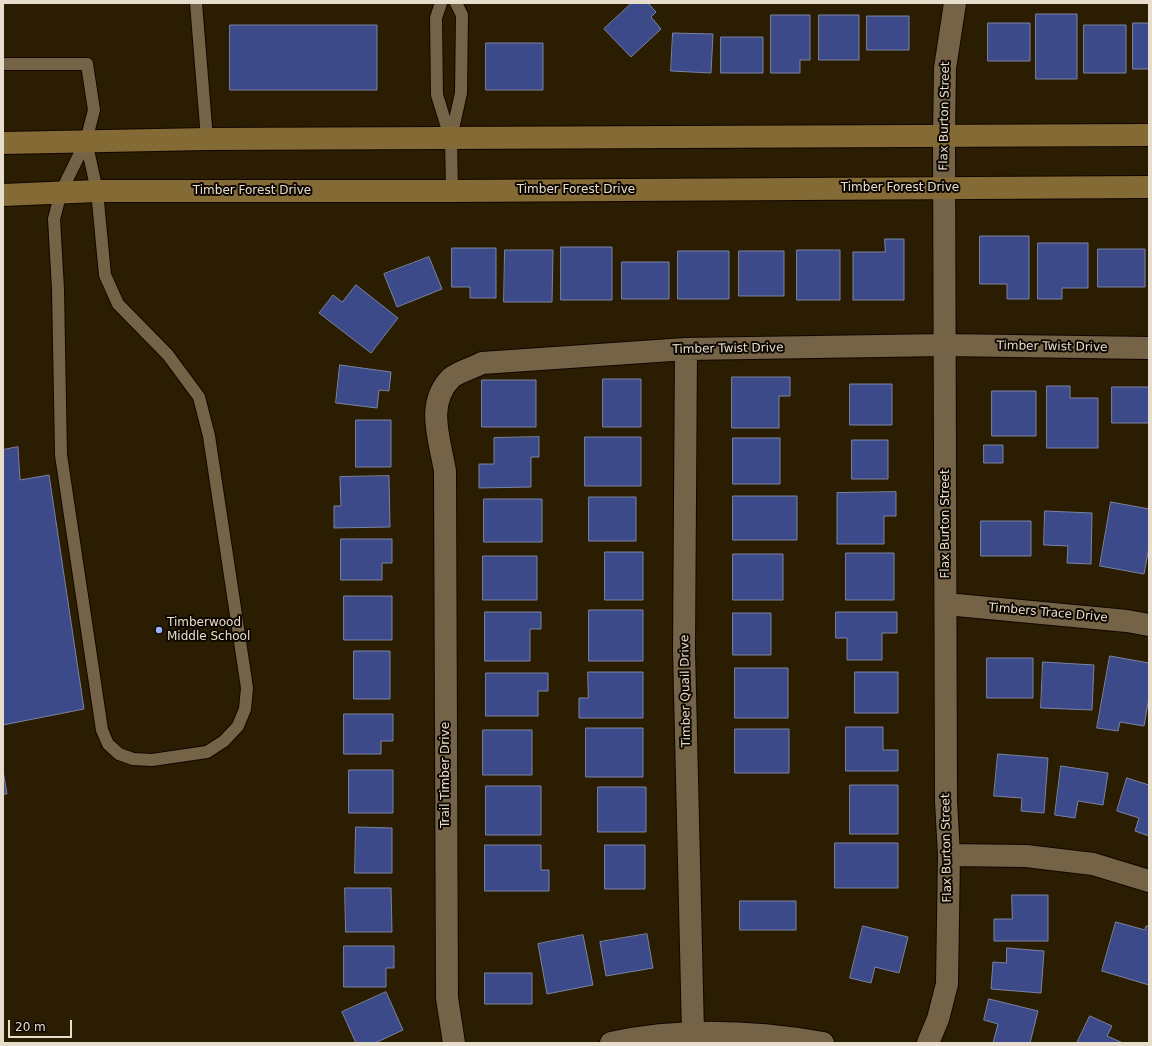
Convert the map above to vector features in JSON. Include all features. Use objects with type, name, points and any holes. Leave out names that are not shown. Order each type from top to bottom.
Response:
[{"type":"main road","points":[[3,143],[207,139],[1149,135]]},
{"type":"main road","name":"Timber Forest Drive","points":[[3,195],[97,191],[452,191],[1149,187]]},
{"type":"street","name":"Flax Burton Street","points":[[928,1043],[938,1019],[947,984],[949,855],[946,801],[944,136],[945,68],[955,3]]},
{"type":"street","name":"Timber Twist Drive","points":[[445,513],[445,470],[436,428],[435,412],[441,392],[452,378],[482,363],[686,349],[944,345],[1149,348]]},
{"type":"street","name":"Timber Quail Drive","points":[[686,349],[684,650],[693,1033]]},
{"type":"street","name":"Trail Timber Drive","points":[[445,513],[447,998],[453,1040]]},
{"type":"street","name":"Timbers Trace Drive","points":[[946,604],[1128,621],[1149,625]]},
{"type":"street","points":[[949,855],[1026,856],[1093,864],[1149,882]]},
{"type":"street","points":[[611,1043],[648,1036],[693,1033],[748,1034],[823,1043]]},
{"type":"lane","points":[[196,3],[207,139]]},
{"type":"lane","points":[[441,3],[436,18],[437,95],[451,138]]},
{"type":"lane","points":[[452,191],[451,138],[462,93],[462,16],[456,3]]},
{"type":"lane","points":[[3,64],[87,64],[94,110],[86,141],[61,192],[54,219],[58,289],[61,455],[102,730],[108,744],[119,754],[133,759],[152,760],[207,752],[224,741],[238,726],[245,709],[247,688],[209,436],[199,397],[168,355],[118,304],[104,275],[97,191],[86,141]]},
{"type":"building","points":[[632,3],[648,3],[656,12],[651,17],[661,29],[631,57],[604,29]]},
{"type":"building","points":[[1036,14],[1077,14],[1077,79],[1036,79]]},
{"type":"building","points":[[771,15],[810,15],[810,60],[800,60],[800,73],[771,73]]},
{"type":"building","points":[[819,15],[859,15],[859,60],[819,60]]},
{"type":"building","points":[[867,16],[909,16],[909,50],[867,50]]},
{"type":"building","points":[[988,23],[1030,23],[1030,61],[988,61]]},
{"type":"building","points":[[1133,23],[1149,23],[1149,69],[1133,69]]},
{"type":"building","points":[[230,25],[377,25],[377,90],[230,90]]},
{"type":"building","points":[[1084,25],[1126,25],[1126,73],[1084,73]]},
{"type":"building","points":[[673,33],[713,34],[711,73],[671,71]]},
{"type":"building","points":[[721,37],[763,37],[763,73],[721,73]]},
{"type":"building","points":[[486,43],[543,43],[543,90],[486,90]]},
{"type":"building","points":[[980,236],[1029,236],[1029,299],[1007,299],[1007,284],[980,284]]},
{"type":"building","points":[[885,239],[904,239],[904,300],[853,300],[853,252],[885,252]]},
{"type":"building","points":[[1038,243],[1088,243],[1088,288],[1062,288],[1062,299],[1038,299]]},
{"type":"building","points":[[561,247],[612,247],[612,300],[561,300]]},
{"type":"building","points":[[452,248],[496,248],[496,298],[470,298],[470,287],[452,287]]},
{"type":"building","points":[[1098,249],[1145,249],[1145,287],[1098,287]]},
{"type":"building","points":[[505,250],[553,250],[552,302],[504,302]]},
{"type":"building","points":[[797,250],[840,250],[840,300],[797,300]]},
{"type":"building","points":[[678,251],[729,251],[729,299],[678,299]]},
{"type":"building","points":[[739,251],[784,251],[784,296],[739,296]]},
{"type":"building","points":[[429,257],[442,289],[397,307],[384,274]]},
{"type":"building","points":[[622,262],[669,262],[669,299],[622,299]]},
{"type":"building","points":[[356,285],[398,318],[371,353],[319,313],[333,295],[342,302]]},
{"type":"building","points":[[340,365],[391,372],[389,391],[379,390],[377,408],[336,403]]},
{"type":"building","points":[[732,377],[790,377],[790,396],[779,396],[779,428],[732,428]]},
{"type":"building","points":[[603,379],[641,379],[641,427],[603,427]]},
{"type":"building","points":[[482,380],[536,380],[536,427],[482,427]]},
{"type":"building","points":[[850,384],[892,384],[892,425],[850,425]]},
{"type":"building","points":[[1047,386],[1070,386],[1070,398],[1098,398],[1098,448],[1047,448]]},
{"type":"building","points":[[1112,387],[1149,387],[1149,423],[1112,423]]},
{"type":"building","points":[[992,391],[1036,391],[1036,436],[992,436]]},
{"type":"building","points":[[356,420],[391,420],[391,467],[356,467]]},
{"type":"building","points":[[539,437],[539,457],[531,457],[531,487],[479,488],[479,464],[494,464],[494,438]]},
{"type":"building","points":[[585,437],[641,437],[641,486],[585,486]]},
{"type":"building","points":[[733,438],[780,438],[780,484],[733,484]]},
{"type":"building","points":[[852,440],[888,440],[888,479],[852,479]]},
{"type":"building","points":[[984,445],[1003,445],[1003,463],[984,463]]},
{"type":"building","points":[[18,447],[20,480],[49,475],[84,709],[3,725],[3,450]]},
{"type":"building","points":[[389,476],[390,527],[334,528],[334,506],[341,506],[340,477]]},
{"type":"building","points":[[896,492],[896,516],[884,516],[884,544],[837,544],[837,493]]},
{"type":"building","points":[[733,496],[797,496],[797,540],[733,540]]},
{"type":"building","points":[[589,497],[636,497],[636,541],[589,541]]},
{"type":"building","points":[[484,499],[542,499],[542,542],[484,542]]},
{"type":"building","points":[[1111,502],[1149,509],[1149,547],[1144,574],[1100,566]]},
{"type":"building","points":[[1045,511],[1092,513],[1091,564],[1067,563],[1068,546],[1044,545]]},
{"type":"building","points":[[981,521],[1031,521],[1031,556],[981,556]]},
{"type":"building","points":[[341,539],[392,539],[392,563],[382,563],[382,580],[341,580]]},
{"type":"building","points":[[605,552],[643,552],[643,600],[605,600]]},
{"type":"building","points":[[846,553],[894,553],[894,600],[846,600]]},
{"type":"building","points":[[733,554],[783,554],[783,600],[733,600]]},
{"type":"building","points":[[483,556],[537,556],[537,600],[483,600]]},
{"type":"building","points":[[344,596],[392,596],[392,640],[344,640]]},
{"type":"building","points":[[589,610],[643,610],[643,661],[589,661]]},
{"type":"building","points":[[485,612],[541,612],[541,629],[530,629],[530,661],[485,661]]},
{"type":"building","points":[[836,612],[897,612],[897,633],[882,633],[882,660],[847,660],[847,638],[836,638]]},
{"type":"building","points":[[733,613],[771,613],[771,655],[733,655]]},
{"type":"building","points":[[354,651],[390,651],[390,699],[354,699]]},
{"type":"building","points":[[1110,656],[1149,663],[1149,697],[1144,726],[1120,722],[1118,731],[1097,728]]},
{"type":"building","points":[[987,658],[1033,658],[1033,698],[987,698]]},
{"type":"building","points":[[1043,662],[1094,665],[1092,710],[1041,708]]},
{"type":"building","points":[[735,668],[788,668],[788,718],[735,718]]},
{"type":"building","points":[[588,672],[643,672],[643,718],[579,718],[579,698],[588,698]]},
{"type":"building","points":[[855,672],[898,672],[898,713],[855,713]]},
{"type":"building","points":[[486,673],[548,673],[548,691],[538,691],[538,716],[486,716]]},
{"type":"building","points":[[344,714],[393,714],[393,741],[381,741],[381,754],[344,754]]},
{"type":"building","points":[[846,727],[883,727],[883,750],[898,750],[898,771],[846,771]]},
{"type":"building","points":[[586,728],[643,728],[643,777],[586,777]]},
{"type":"building","points":[[735,729],[789,729],[789,773],[735,773]]},
{"type":"building","points":[[483,730],[532,730],[532,775],[483,775]]},
{"type":"building","points":[[998,754],[1048,758],[1044,813],[1021,811],[1022,798],[994,796]]},
{"type":"building","points":[[1061,766],[1108,773],[1103,805],[1078,801],[1075,818],[1055,815]]},
{"type":"building","points":[[349,770],[393,770],[393,813],[349,813]]},
{"type":"building","points":[[3,771],[7,794],[3,794]]},
{"type":"building","points":[[1127,778],[1149,785],[1149,836],[1135,831],[1139,818],[1117,811]]},
{"type":"building","points":[[850,785],[898,785],[898,834],[850,834]]},
{"type":"building","points":[[486,786],[541,786],[541,835],[486,835]]},
{"type":"building","points":[[598,787],[646,787],[646,832],[598,832]]},
{"type":"building","points":[[356,827],[392,828],[392,873],[355,873]]},
{"type":"building","points":[[835,843],[898,843],[898,888],[835,888]]},
{"type":"building","points":[[485,845],[541,845],[541,870],[549,870],[549,891],[485,891]]},
{"type":"building","points":[[605,845],[645,845],[645,889],[605,889]]},
{"type":"building","points":[[345,888],[391,888],[392,932],[346,932]]},
{"type":"building","points":[[1012,895],[1048,895],[1048,941],[994,941],[994,919],[1012,919]]},
{"type":"building","points":[[740,901],[796,901],[796,930],[740,930]]},
{"type":"building","points":[[1116,922],[1145,930],[1146,926],[1149,926],[1149,985],[1102,971]]},
{"type":"building","points":[[863,926],[908,937],[899,973],[875,967],[871,983],[850,978]]},
{"type":"building","points":[[647,934],[653,968],[606,976],[600,942]]},
{"type":"building","points":[[583,935],[593,985],[547,994],[538,944]]},
{"type":"building","points":[[344,946],[394,946],[394,968],[386,968],[386,987],[344,987]]},
{"type":"building","points":[[1007,948],[1044,951],[1041,993],[991,989],[993,962],[1006,963]]},
{"type":"building","points":[[485,973],[532,973],[532,1004],[485,1004]]},
{"type":"building","points":[[386,992],[403,1030],[375,1043],[356,1043],[342,1012]]},
{"type":"building","points":[[989,999],[1038,1011],[1030,1043],[993,1043],[998,1024],[984,1020]]},
{"type":"building","points":[[1090,1016],[1112,1026],[1107,1036],[1123,1043],[1077,1043]]},
{"type":"place","name":"Timberwood Middle School","points":[[159,630]]}]
